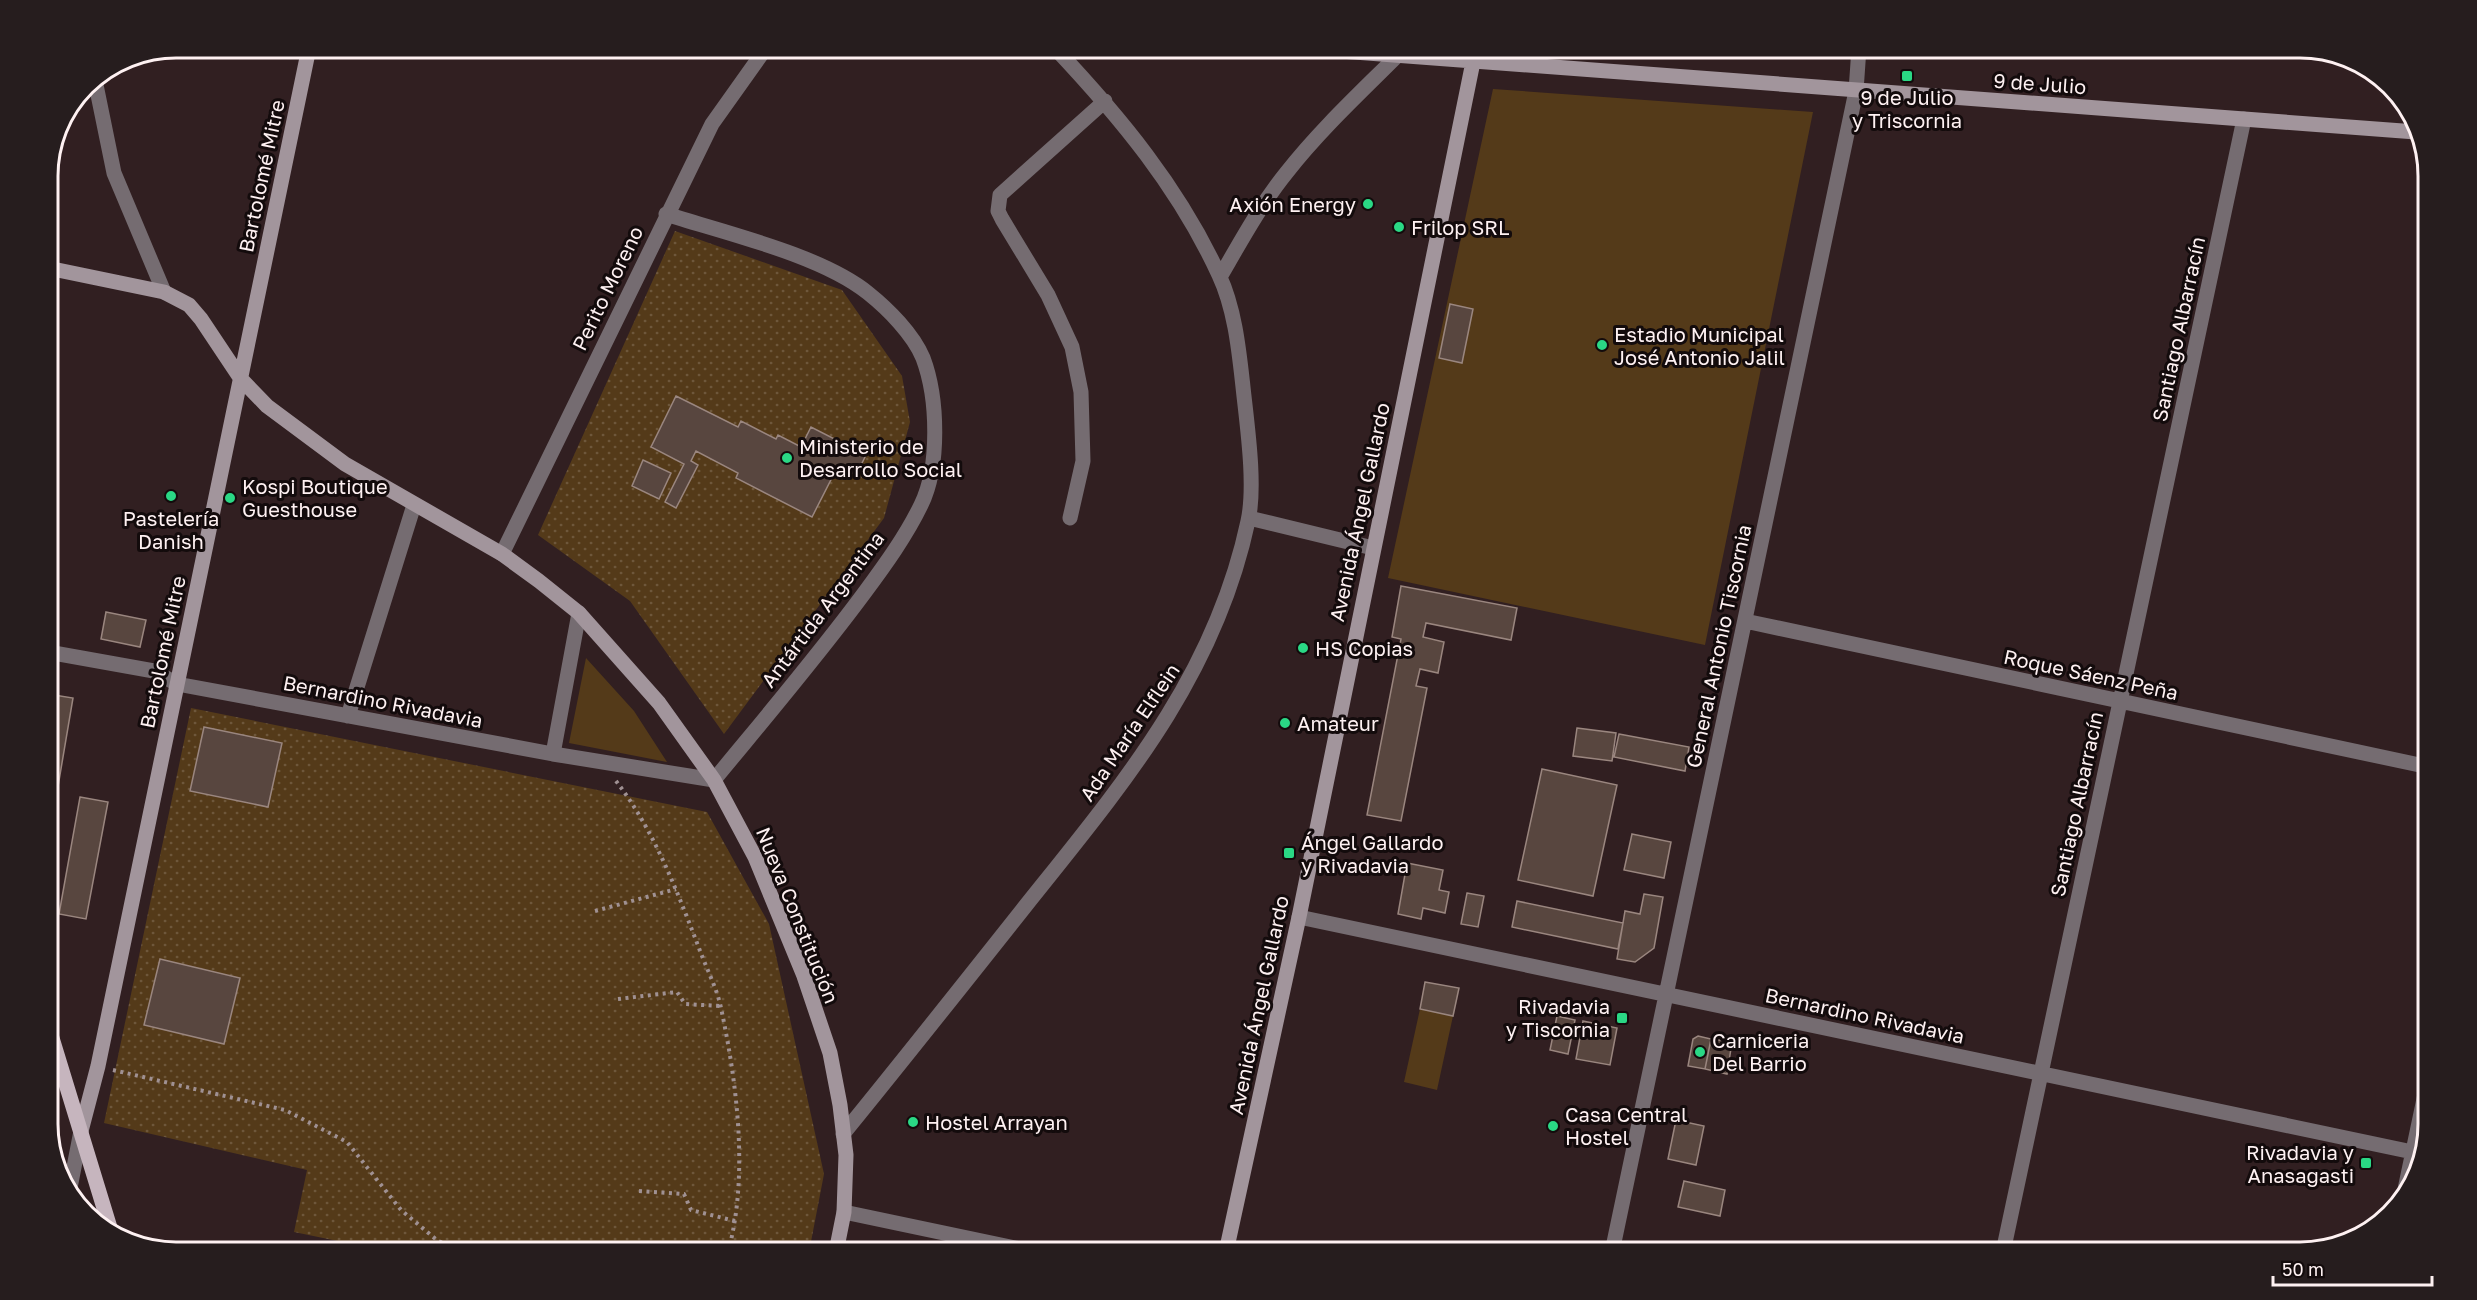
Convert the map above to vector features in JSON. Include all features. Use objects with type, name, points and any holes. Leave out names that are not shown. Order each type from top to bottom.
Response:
[{"type":"main road","points":[[59,1070],[81,1131],[107,1219]]},
{"type":"street","points":[[1220,277],[1250,225],[1286,172],[1334,119],[1395,58]]},
{"type":"street","name":"9 de Julio","points":[[1434,58],[2409,131]]},
{"type":"street","name":"General Antonio Tiscornia","points":[[1614,1242],[1856,91],[1858,58]]},
{"type":"street","name":"Bartolomé Mitre","points":[[72,1178],[81,1131],[98,1066],[307,59]]},
{"type":"street","name":"Perito Moreno","points":[[502,554],[666,214],[712,124],[758,59]]},
{"type":"street","name":"Ada María Elflein","points":[[843,1134],[1111,799],[1156,736],[1197,668],[1226,601],[1249,518],[1250,445],[1239,354],[1220,277],[1163,174],[1105,101],[1065,59]]},
{"type":"street","name":"Avenida Ángel Gallardo","points":[[1228,1242],[1299,917],[1473,62]]},
{"type":"street","points":[[96,90],[114,173],[164,292]]},
{"type":"street","points":[[1070,518],[1083,461],[1082,392],[1072,347],[1048,296],[1002,219],[998,203],[1000,195],[1105,101]]},
{"type":"street","name":"Santiago Albarracín","points":[[2005,1242],[2244,119]]},
{"type":"street","name":"Antártida Argentina","points":[[666,214],[832,270],[868,293],[907,332],[922,357],[934,401],[934,453],[922,503],[917,512],[891,556],[839,628],[714,780]]},
{"type":"street","points":[[59,270],[164,292]]},
{"type":"street","name":"Nueva Constitución","points":[[164,292],[189,305],[241,379],[267,406],[345,464],[414,506],[502,554],[579,613],[659,703],[714,780],[755,857],[804,976],[830,1053],[846,1155],[844,1212]]},
{"type":"street","points":[[348,716],[414,506]]},
{"type":"street","points":[[1249,518],[1373,548]]},
{"type":"street","points":[[553,754],[579,613]]},
{"type":"street","name":"Roque Sáenz Peña","points":[[1745,621],[2418,764]]},
{"type":"street","name":"Bernardino Rivadavia","points":[[59,654],[154,671],[177,684],[553,754],[714,780]]},
{"type":"street","name":"Bernardino Rivadavia","points":[[1299,917],[2414,1152]]},
{"type":"street","points":[[838,1242],[844,1212],[986,1242]]},
{"type":"path","points":[[601,762],[631,800],[676,889],[721,1006],[740,1136],[735,1221],[730,1242]]},
{"type":"path","points":[[595,911],[676,889]]},
{"type":"path","points":[[618,999],[677,992],[685,1004],[721,1006]]},
{"type":"path","points":[[98,1066],[285,1110],[347,1142],[401,1210],[441,1242]]},
{"type":"path","points":[[639,1191],[684,1194],[691,1210],[735,1221]]},
{"type":"shaded area","name":"Estadio Municipal José Antonio Jalil","points":[[1493,89],[1813,112],[1705,645],[1388,578]]},
{"type":"shaded area","points":[[675,231],[842,290],[902,376],[910,422],[884,518],[724,734],[630,601],[538,535]]},
{"type":"shaded area","points":[[586,658],[634,711],[667,762],[569,743]]},
{"type":"shaded area","points":[[191,708],[707,812],[769,924],[824,1174],[811,1242],[342,1242],[294,1232],[307,1170],[104,1123]]},
{"type":"shaded area","points":[[1420,1009],[1453,1016],[1437,1090],[1404,1082]]},
{"type":"building","points":[[1450,304],[1473,309],[1462,363],[1439,358]]},
{"type":"building","name":"Ministerio de Desarrollo Social","points":[[676,396],[738,427],[741,421],[776,439],[778,435],[801,447],[811,427],[866,455],[856,475],[838,466],[812,517],[736,478],[738,473],[696,451],[691,461],[698,465],[676,508],[665,502],[684,464],[651,447]]},
{"type":"building","points":[[643,460],[671,473],[659,499],[632,486]]},
{"type":"building","points":[[1401,586],[1517,608],[1511,640],[1426,623],[1423,637],[1444,642],[1438,673],[1420,669],[1416,686],[1427,688],[1401,821],[1367,815],[1401,639],[1392,637]]},
{"type":"building","points":[[106,612],[146,620],[140,647],[101,639]]},
{"type":"building","points":[[59,696],[73,698],[59,781]]},
{"type":"building","points":[[204,727],[282,743],[268,807],[190,791]]},
{"type":"building","points":[[1577,728],[1616,733],[1612,761],[1573,756]]},
{"type":"building","points":[[1619,734],[1689,747],[1685,771],[1614,757]]},
{"type":"building","points":[[1542,769],[1617,785],[1593,896],[1518,880]]},
{"type":"building","points":[[80,797],[108,802],[86,919],[59,914]]},
{"type":"building","points":[[1632,834],[1671,842],[1664,878],[1624,870]]},
{"type":"building","points":[[1407,863],[1443,870],[1439,890],[1449,892],[1445,913],[1423,908],[1421,919],[1398,914]]},
{"type":"building","points":[[1467,893],[1484,896],[1478,927],[1461,924]]},
{"type":"building","points":[[1644,894],[1663,897],[1654,948],[1635,962],[1617,959],[1625,911],[1640,914]]},
{"type":"building","points":[[1517,901],[1623,923],[1618,949],[1512,927]]},
{"type":"building","points":[[160,959],[240,978],[224,1044],[144,1025]]},
{"type":"building","points":[[1425,982],[1459,988],[1453,1016],[1420,1009]]},
{"type":"building","points":[[1557,1016],[1575,1020],[1568,1054],[1550,1050]]},
{"type":"building","points":[[1583,1021],[1617,1028],[1610,1065],[1576,1059]]},
{"type":"building","name":"Carniceria Del Barrio","points":[[1698,1036],[1711,1039],[1705,1069],[1688,1066],[1693,1039]]},
{"type":"building","points":[[1711,1039],[1732,1042],[1727,1074],[1705,1069]]},
{"type":"building","points":[[1676,1120],[1704,1126],[1696,1165],[1668,1159]]},
{"type":"building","points":[[1684,1181],[1725,1190],[1720,1216],[1678,1207]]},
{"type":"place","name":"9 de Julio y Triscornia","points":[[1907,76]]},
{"type":"place","name":"Axión Energy","points":[[1368,204]]},
{"type":"place","name":"Frilop SRL","points":[[1399,227]]},
{"type":"place","name":"Estadio Municipal José Antonio Jalil","points":[[1602,345]]},
{"type":"place","name":"Ministerio de Desarrollo Social","points":[[787,458]]},
{"type":"place","name":"Pastelería Danish","points":[[171,496]]},
{"type":"place","name":"Kospi Boutique Guesthouse","points":[[230,498]]},
{"type":"place","name":"HS Copias","points":[[1303,648]]},
{"type":"place","name":"Amateur","points":[[1285,723]]},
{"type":"place","name":"Ángel Gallardo y Rivadavia","points":[[1289,853]]},
{"type":"place","name":"Rivadavia y Tiscornia","points":[[1622,1018]]},
{"type":"place","name":"Carniceria Del Barrio","points":[[1700,1052]]},
{"type":"place","name":"Hostel Arrayan","points":[[913,1122]]},
{"type":"place","name":"Casa Central Hostel","points":[[1553,1126]]},
{"type":"place","name":"Rivadavia y Anasagasti","points":[[2366,1163]]}]
